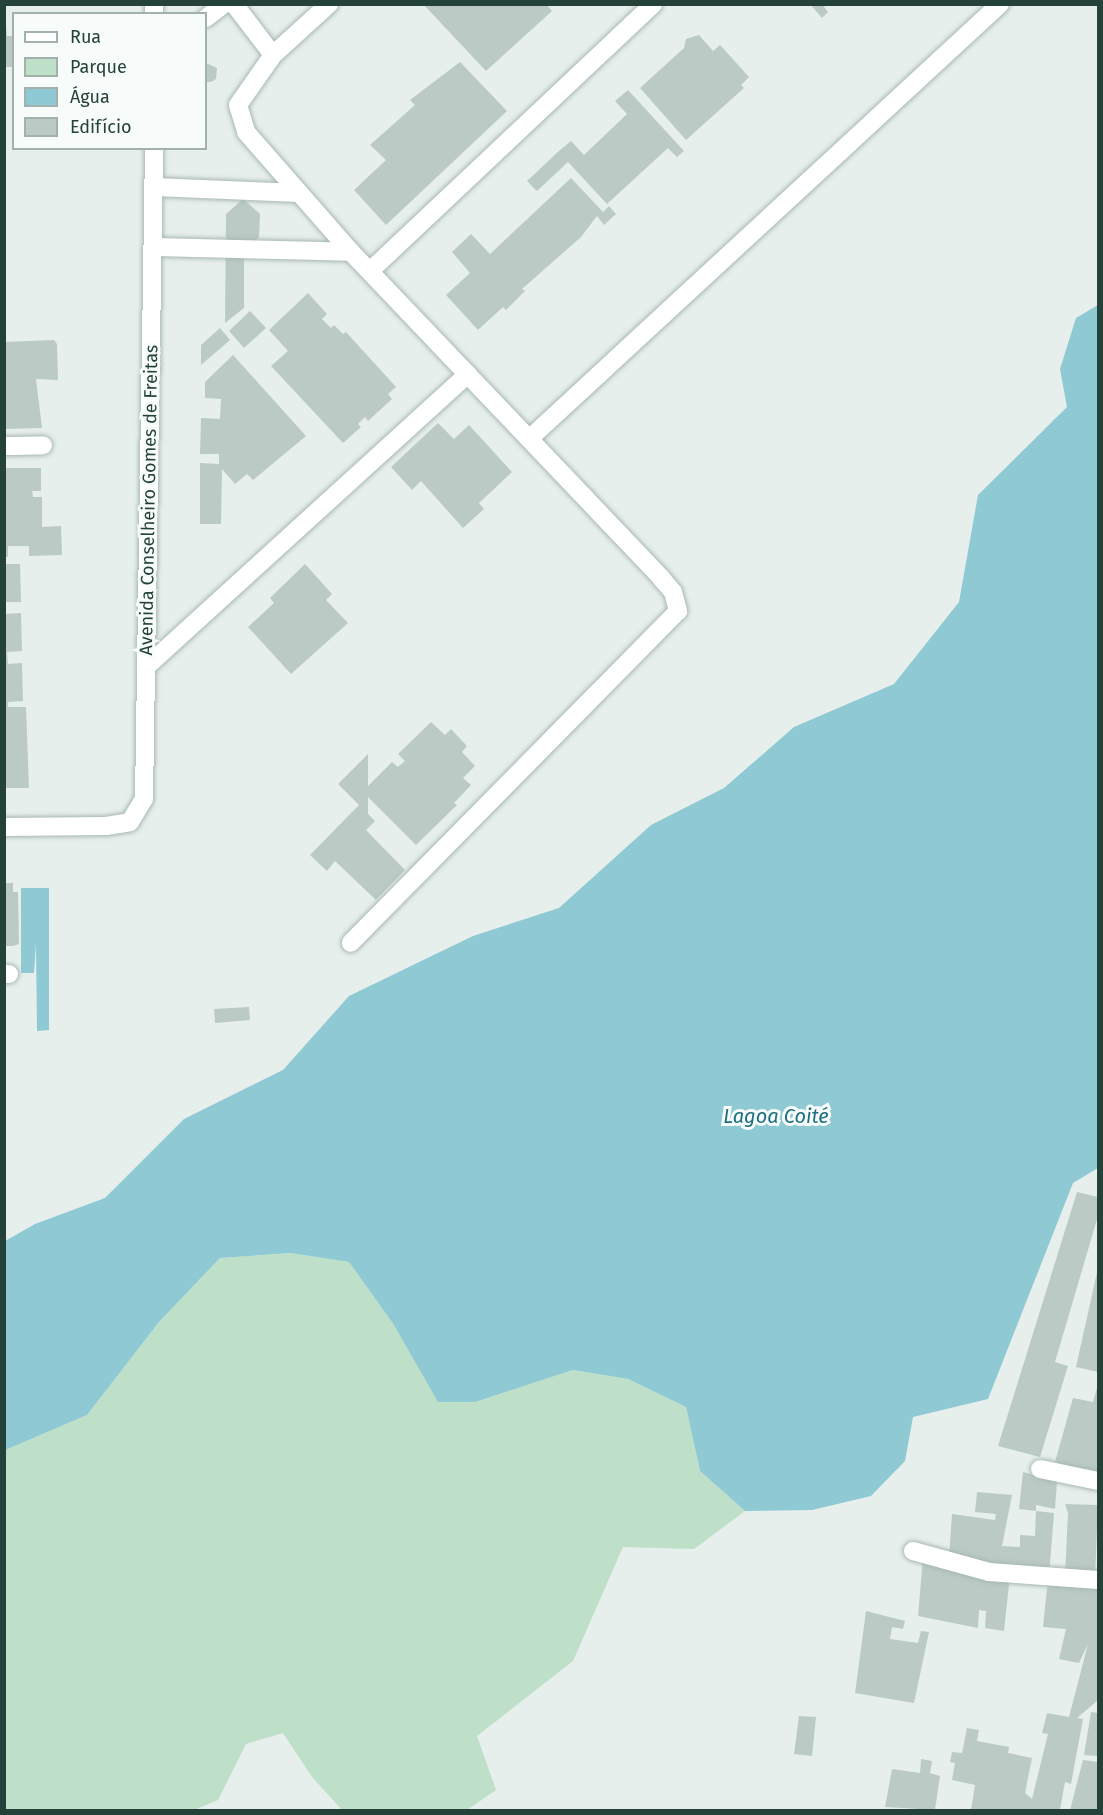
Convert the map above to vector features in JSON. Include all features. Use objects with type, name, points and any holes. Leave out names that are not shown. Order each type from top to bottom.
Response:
[{"type":"street","points":[[207,17],[224,4]]},
{"type":"street","points":[[234,4],[273,55]]},
{"type":"street","points":[[329,4],[273,55],[238,105],[246,132],[351,252],[673,592],[678,611],[351,943]]},
{"type":"street","points":[[370,271],[653,4]]},
{"type":"street","points":[[529,439],[1000,4]]},
{"type":"street","name":"Avenida Conselheiro Gomes de Freitas","points":[[4,827],[106,826],[130,822],[144,800],[154,150]]},
{"type":"street","points":[[154,187],[299,193]]},
{"type":"street","points":[[153,247],[351,252]]},
{"type":"street","points":[[146,667],[468,374]]},
{"type":"street","points":[[4,446],[43,445]]},
{"type":"street","points":[[1040,1468],[1098,1481]]},
{"type":"street","points":[[913,1551],[989,1572],[1098,1580]]},
{"type":"green space","points":[[292,1253],[349,1262],[394,1325],[475,1402],[573,1370],[628,1379],[686,1407],[700,1471],[745,1511],[694,1549],[623,1547],[573,1661],[477,1736],[496,1790],[467,1810],[342,1810],[312,1777],[283,1733],[246,1744],[218,1800],[194,1810],[5,1810],[4,1450],[87,1415],[159,1322],[220,1258]]},
{"type":"water","name":"Lagoa Coité","points":[[1098,305],[1098,1168],[1073,1183],[988,1399],[913,1417],[905,1461],[871,1496],[812,1510],[745,1511],[700,1471],[686,1407],[628,1379],[573,1370],[475,1402],[438,1402],[394,1325],[349,1262],[291,1253],[220,1258],[159,1322],[87,1415],[5,1450],[5,1241],[35,1224],[105,1198],[184,1119],[283,1070],[349,996],[473,936],[559,908],[651,825],[724,788],[794,727],[894,684],[959,602],[978,495],[1067,407],[1060,369],[1076,318]]},
{"type":"water","points":[[21,888],[49,888],[49,1030],[37,1031],[36,943],[34,973],[21,973]]},
{"type":"building","points":[[4,4],[7,36],[12,36],[12,67],[4,67]]},
{"type":"building","points":[[423,4],[546,4],[552,11],[486,71]]},
{"type":"building","points":[[810,4],[822,4],[828,12],[822,18]]},
{"type":"building","points":[[699,35],[713,51],[720,45],[749,77],[741,85],[744,88],[686,140],[640,88],[684,48],[686,39]]},
{"type":"building","points":[[460,62],[507,111],[386,225],[354,190],[386,160],[370,145],[415,105],[410,100]]},
{"type":"building","points":[[207,63],[217,68],[216,79],[207,82]]},
{"type":"building","points":[[628,90],[684,151],[677,157],[668,148],[607,204],[568,162],[537,191],[527,181],[571,141],[584,155],[627,114],[615,101]]},
{"type":"building","points":[[571,178],[603,212],[609,206],[616,214],[604,225],[597,216],[581,237],[522,289],[525,291],[506,310],[503,307],[478,330],[446,295],[470,273],[452,252],[471,234],[490,254]]},
{"type":"building","points":[[243,199],[260,214],[259,237],[244,253],[244,308],[225,323],[226,214]]},
{"type":"building","points":[[308,293],[327,314],[322,319],[331,328],[334,325],[343,334],[346,332],[396,387],[388,394],[392,399],[368,421],[365,417],[358,424],[361,427],[343,443],[271,366],[288,351],[269,330]]},
{"type":"building","points":[[250,311],[266,328],[244,348],[229,331]]},
{"type":"building","points":[[220,328],[230,340],[201,365],[201,345]]},
{"type":"building","points":[[54,340],[57,344],[58,380],[36,379],[42,428],[6,429],[4,342]]},
{"type":"building","points":[[233,355],[306,436],[253,480],[247,474],[235,484],[222,469],[221,524],[200,524],[200,463],[219,464],[219,454],[200,454],[201,418],[220,419],[221,399],[205,398],[205,382]]},
{"type":"building","points":[[438,423],[454,439],[469,425],[512,472],[479,503],[484,509],[463,528],[421,481],[412,490],[391,467]]},
{"type":"building","points":[[4,468],[41,468],[41,491],[32,491],[33,497],[42,497],[42,527],[61,526],[62,555],[29,556],[29,546],[8,546],[8,557],[4,557]]},
{"type":"building","points":[[4,564],[20,564],[21,602],[4,602]]},
{"type":"building","points":[[305,564],[332,594],[326,600],[348,623],[291,674],[248,627],[274,603],[270,598]]},
{"type":"building","points":[[21,613],[22,651],[7,652],[8,664],[22,663],[23,701],[8,702],[8,707],[26,707],[29,788],[4,788],[4,614]]},
{"type":"building","points":[[431,722],[445,735],[451,729],[467,746],[462,752],[475,766],[463,778],[471,785],[454,803],[457,805],[416,845],[368,797],[368,814],[375,821],[366,830],[405,870],[376,900],[335,861],[327,871],[310,855],[359,805],[338,784],[368,754],[368,786],[392,762],[398,767],[405,761],[398,754]]},
{"type":"building","points":[[4,883],[13,883],[13,892],[18,892],[19,944],[13,946],[4,946]]},
{"type":"building","points":[[249,1007],[250,1020],[215,1023],[214,1009]]},
{"type":"building","points":[[1077,1192],[1098,1197],[1098,1216],[1055,1362],[1068,1366],[1040,1457],[998,1446]]},
{"type":"building","points":[[1098,1268],[1098,1372],[1076,1367]]},
{"type":"building","points":[[1098,1384],[1098,1475],[1055,1462],[1073,1398],[1093,1402]]},
{"type":"building","points":[[1023,1472],[1057,1481],[1055,1509],[1036,1505],[1036,1511],[1019,1509]]},
{"type":"building","points":[[977,1492],[1012,1495],[1002,1546],[1020,1547],[1020,1535],[1035,1536],[1036,1511],[1054,1513],[1049,1576],[949,1558],[952,1514],[995,1520],[996,1514],[975,1512]]},
{"type":"building","points":[[1065,1504],[1098,1505],[1095,1579],[1065,1575],[1068,1513]]},
{"type":"building","points":[[923,1557],[1010,1576],[1004,1631],[985,1628],[986,1611],[979,1610],[978,1628],[918,1616]]},
{"type":"building","points":[[1048,1579],[1098,1582],[1098,1700],[1077,1718],[1083,1719],[1071,1784],[1065,1782],[1060,1810],[971,1810],[975,1785],[952,1780],[955,1763],[950,1762],[952,1752],[962,1753],[967,1728],[979,1730],[977,1741],[1009,1747],[1008,1753],[1032,1758],[1025,1793],[1032,1799],[1048,1734],[1042,1733],[1047,1713],[1069,1717],[1088,1644],[1079,1663],[1059,1659],[1066,1629],[1043,1627]]},
{"type":"building","points":[[866,1611],[905,1621],[903,1629],[892,1627],[890,1639],[918,1643],[921,1631],[929,1632],[914,1703],[855,1693]]},
{"type":"building","points":[[1091,1712],[1098,1713],[1098,1756],[1084,1755]]},
{"type":"building","points":[[799,1716],[816,1717],[812,1756],[794,1754]]},
{"type":"building","points":[[921,1759],[932,1761],[930,1773],[940,1776],[935,1810],[885,1807],[892,1769],[920,1773]]},
{"type":"building","points":[[1083,1760],[1098,1762],[1098,1810],[1070,1810]]}]
